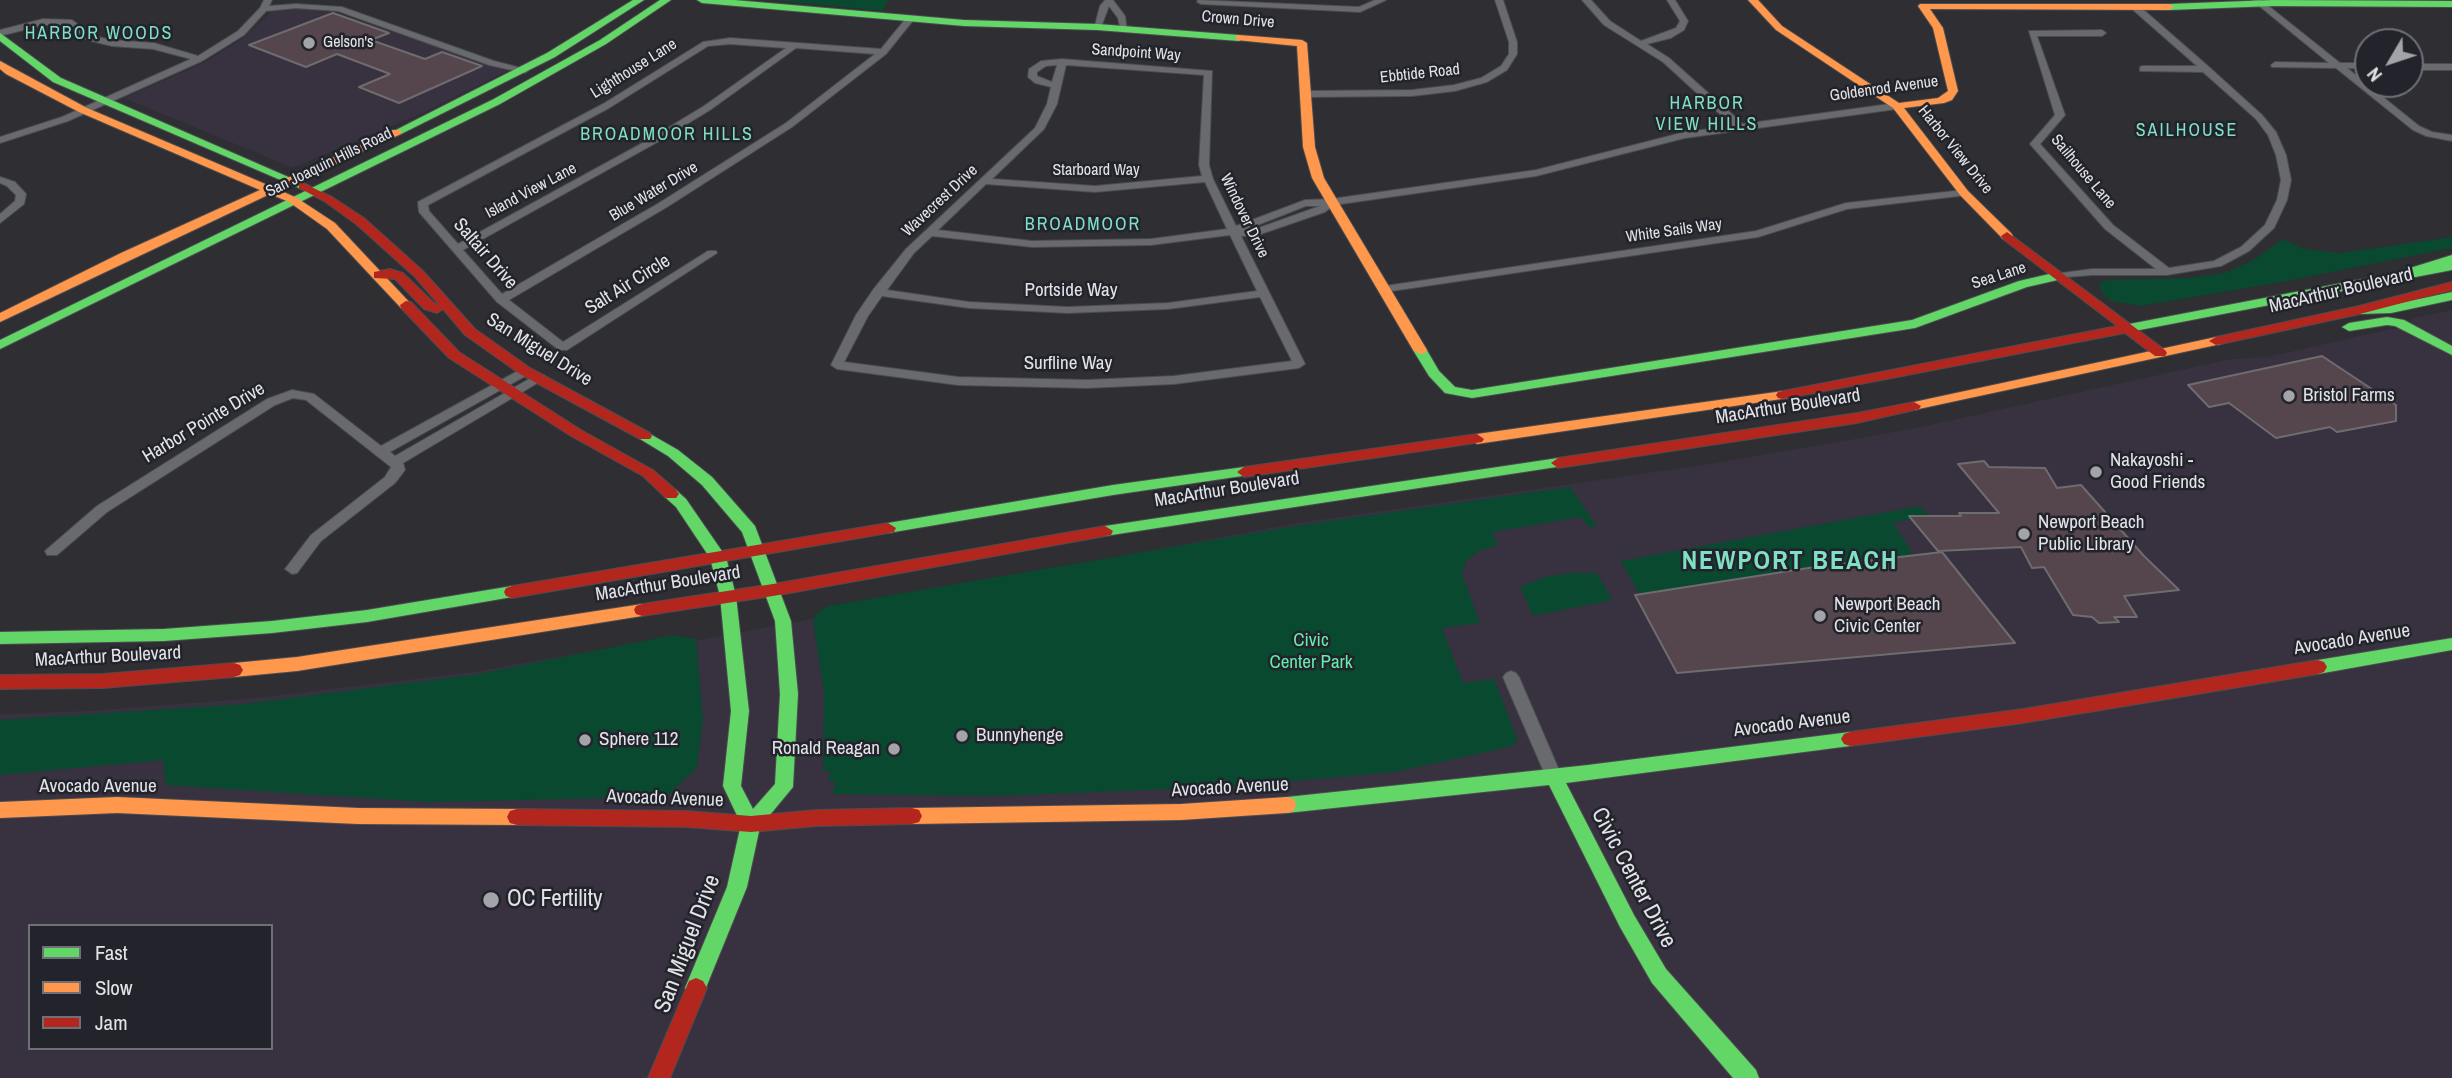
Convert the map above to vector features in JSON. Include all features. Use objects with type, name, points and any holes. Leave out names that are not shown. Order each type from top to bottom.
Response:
[{"type":"main road","name":"San Joaquin Hills Road","points":[[0,318],[271,189],[433,116],[525,69],[639,0]]},
{"type":"main road","name":"San Joaquin Hills Road","points":[[0,345],[530,83],[603,42],[666,0]]},
{"type":"main road","name":"Crown Drive","points":[[702,0],[976,23],[1099,22],[1302,43],[1311,162],[1331,202],[1434,373],[1450,390]]},
{"type":"main road","name":"Harbor View Drive","points":[[1753,0],[1779,28],[1897,106],[1964,193],[2006,235],[2160,353]]},
{"type":"main road","name":"Goldenrod Avenue","points":[[1897,106],[1940,101],[1948,98],[1953,91],[1938,28],[1923,6],[2135,7],[2258,2],[2440,2]]},
{"type":"main road","name":"San Miguel Drive","points":[[0,34],[57,80],[291,180],[312,190],[360,221],[419,274],[470,332],[533,374],[673,453],[707,481],[749,530],[783,621],[789,694],[784,787],[751,824],[737,887],[659,1078]]},
{"type":"main road","points":[[0,64],[80,109],[293,200],[331,226],[454,355],[505,389],[648,473],[681,503],[718,557],[728,596],[740,711],[732,786],[751,824]]},
{"type":"main road","points":[[2400,274],[2452,259]]},
{"type":"main road","name":"MacArthur Boulevard","points":[[0,638],[164,635],[272,627],[393,612],[1113,490],[1762,400],[2126,327],[2452,266]]},
{"type":"main road","points":[[378,275],[390,273],[399,276],[429,306],[452,314]]},
{"type":"main road","name":"Sea Lane","points":[[1450,390],[1482,392],[1915,324],[2023,285],[2058,276]]},
{"type":"main road","name":"MacArthur Boulevard","points":[[0,682],[103,681],[297,664],[773,590],[1171,519],[1857,418],[2360,310],[2452,286]]},
{"type":"main road","points":[[2360,310],[2391,309],[2452,296]]},
{"type":"main road","points":[[2187,347],[2263,345],[2388,321],[2412,328],[2452,351]]},
{"type":"main road","points":[[1987,391],[1989,377],[1995,371],[2020,362],[2141,339]]},
{"type":"main road","name":"Avocado Avenue","points":[[0,810],[117,805],[358,816],[687,819],[751,824],[816,818],[1181,813],[1356,799],[1554,777],[2022,716],[2452,644]]},
{"type":"main road","name":"Civic Center Drive","points":[[1554,777],[1627,920],[1660,976],[1748,1078]]},
{"type":"street","points":[[1201,2],[1360,10],[1382,0]]},
{"type":"street","name":"Ebbtide Road","points":[[1305,94],[1412,93],[1455,88],[1484,80],[1503,68],[1513,54],[1513,42],[1499,0]]},
{"type":"street","points":[[1586,0],[1607,23],[1666,61],[1740,127]]},
{"type":"street","points":[[1639,44],[1680,30],[1684,21],[1671,0]]},
{"type":"street","points":[[1099,22],[1104,6],[1109,1],[1123,24]]},
{"type":"street","points":[[2258,2],[2416,128],[2429,134],[2452,138]]},
{"type":"street","points":[[0,140],[199,59],[240,33],[266,4],[339,9],[492,63],[525,69]]},
{"type":"street","name":"Sea Lane","points":[[2058,276],[2092,272],[2167,272],[2217,264],[2245,250],[2270,226],[2282,200],[2286,180],[2273,134],[2259,117],[2135,7]]},
{"type":"street","name":"Blue Water Drive","points":[[501,300],[731,164],[789,125],[883,52],[911,18]]},
{"type":"street","points":[[0,34],[43,22],[72,23],[90,38],[112,43],[154,46],[199,59]]},
{"type":"street","name":"Sailhouse Lane","points":[[2102,33],[2032,33],[2060,115],[2035,144],[2109,227],[2167,272]]},
{"type":"street","name":"Lighthouse Lane","points":[[422,204],[606,106],[706,44],[730,41],[883,52]]},
{"type":"street","name":"Island View Lane","points":[[457,249],[651,142],[717,101],[795,45]]},
{"type":"street","points":[[1056,86],[1038,81],[1032,71],[1044,63],[1062,62]]},
{"type":"street","name":"Sandpoint Way","points":[[1062,62],[1209,73]]},
{"type":"street","name":"Wavecrest Drive","points":[[837,365],[877,292],[928,232],[1039,129],[1052,104],[1062,62]]},
{"type":"street","points":[[2275,65],[2354,66]]},
{"type":"street","points":[[2424,66],[2452,67]]},
{"type":"street","points":[[2143,69],[2206,69]]},
{"type":"street","name":"Windover Drive","points":[[1209,73],[1205,165],[1208,179],[1299,364]]},
{"type":"street","name":"Goldenrod Avenue","points":[[928,232],[1005,242],[1086,245],[1150,243],[1234,231],[1251,234],[1321,210],[1331,202],[1553,169],[1662,140],[1897,106]]},
{"type":"street","points":[[0,134],[80,109]]},
{"type":"street","name":"Starboard Way","points":[[984,181],[1095,189],[1208,179]]},
{"type":"street","points":[[0,180],[11,184],[21,194],[20,202],[0,220]]},
{"type":"street","name":"White Sails Way","points":[[1385,289],[1758,234],[1846,206],[1964,193]]},
{"type":"street","name":"Saltair Drive","points":[[422,204],[424,212],[477,276],[501,300],[563,347]]},
{"type":"street","name":"Salt Air Circle","points":[[563,347],[712,253]]},
{"type":"street","name":"Portside Way","points":[[877,292],[970,305],[1068,310],[1168,306],[1264,293]]},
{"type":"street","name":"Surfline Way","points":[[837,365],[958,381],[1087,384],[1204,377],[1299,364]]},
{"type":"street","points":[[380,452],[533,374]]},
{"type":"street","points":[[292,569],[316,538],[390,480],[398,470],[398,465],[394,462],[505,389]]},
{"type":"street","name":"Harbor Pointe Drive","points":[[52,551],[102,509],[271,402],[292,394],[310,397],[394,462]]},
{"type":"street","name":"Civic Center Drive","points":[[1511,677],[1554,777]]},
{"type":"shaded area","points":[[292,8],[334,12],[509,70],[429,110],[293,168],[124,98],[203,63],[243,38],[272,11]]},
{"type":"shaded area","points":[[2452,310],[2452,1078],[0,1078],[0,714],[89,711],[255,698],[474,672],[677,636],[694,641],[822,617],[830,610],[1298,523],[1710,464],[1911,429],[2231,359],[2267,357],[2391,329],[2406,329],[2412,318]]},
{"type":"green space","points":[[774,0],[888,0],[883,11]]},
{"type":"green space","points":[[2452,237],[2452,248],[2276,283],[2140,306],[2111,301],[2102,293],[2099,284],[2106,280],[2191,278],[2225,273],[2252,261],[2283,239],[2304,249],[2341,253]]},
{"type":"green space","name":"Civic Center Park","points":[[1570,487],[1597,526],[1589,527],[1581,517],[1492,532],[1498,545],[1478,551],[1466,561],[1462,574],[1480,623],[1442,628],[1463,683],[1494,679],[1518,741],[1509,747],[1395,772],[1223,787],[994,796],[832,794],[836,782],[828,781],[831,772],[823,771],[824,693],[813,620],[818,612],[828,606],[1301,525]]},
{"type":"green space","points":[[1920,506],[1928,515],[1893,523],[1913,554],[1640,595],[1621,561]]},
{"type":"green space","points":[[1597,573],[1612,600],[1533,616],[1520,587],[1545,577]]},
{"type":"green space","points":[[674,635],[696,639],[703,719],[697,768],[668,795],[660,797],[429,802],[166,785],[163,760],[0,775],[0,720],[244,704],[473,675]]},
{"type":"building","points":[[333,13],[389,33],[371,40],[425,59],[442,52],[482,66],[399,103],[359,87],[390,74],[337,54],[306,67],[249,45]]},
{"type":"building","name":"Bristol Farms","points":[[2322,356],[2396,405],[2396,421],[2337,432],[2330,427],[2276,438],[2229,403],[2209,407],[2188,385]]},
{"type":"building","name":"Newport Beach Public Library","points":[[1984,461],[1989,467],[2045,468],[2057,488],[2081,485],[2144,556],[2179,590],[2124,596],[2137,617],[2114,617],[2119,622],[2099,623],[2092,617],[2073,615],[2044,567],[2032,568],[2021,547],[1938,551],[1909,516],[1999,513],[1958,464]]},
{"type":"building","name":"Newport Beach Civic Center","points":[[1942,552],[2015,643],[1677,673],[1635,595],[1815,567]]},
{"type":"traffic: fast","points":[[397,132],[551,55],[639,0]]},
{"type":"traffic: fast","points":[[0,345],[496,102],[603,42],[666,0]]},
{"type":"traffic: fast","points":[[702,0],[964,23],[1097,27],[1239,38]]},
{"type":"traffic: fast","points":[[2169,7],[2273,3],[2452,4]]},
{"type":"traffic: fast","points":[[0,36],[57,80],[303,186]]},
{"type":"traffic: fast","points":[[2400,274],[2452,259]]},
{"type":"traffic: fast","points":[[2124,329],[2452,266]]},
{"type":"traffic: fast","points":[[1420,350],[1434,373],[1450,390],[1472,394],[1915,324],[2023,284],[2058,276]]},
{"type":"traffic: fast","points":[[2360,310],[2391,309],[2452,296]]},
{"type":"traffic: fast","points":[[2349,327],[2387,321],[2399,323],[2452,351]]},
{"type":"traffic: fast","points":[[645,436],[673,453],[707,481],[749,530],[783,621],[789,694],[784,787],[751,824],[737,887],[696,988]]},
{"type":"traffic: fast","points":[[1105,531],[1558,463]]},
{"type":"traffic: fast","points":[[888,528],[1113,490],[1244,472]]},
{"type":"traffic: fast","points":[[671,494],[681,503],[718,557],[728,596],[740,711],[732,786],[751,824]]},
{"type":"traffic: fast","points":[[0,638],[164,635],[272,627],[367,616],[512,592]]},
{"type":"traffic: fast","points":[[2318,667],[2452,644]]},
{"type":"traffic: fast","points":[[1287,805],[1588,773],[1850,739]]},
{"type":"traffic: fast","points":[[1554,777],[1627,921],[1659,976],[1748,1078]]},
{"type":"traffic: slow","points":[[1753,0],[1779,28],[1897,106],[1964,193],[2007,236]]},
{"type":"traffic: slow","points":[[1897,106],[1940,101],[1948,98],[1953,91],[1938,28],[1923,6],[2169,7]]},
{"type":"traffic: slow","points":[[1239,38],[1302,43],[1309,147],[1318,178],[1420,350]]},
{"type":"traffic: slow","points":[[0,64],[10,72],[83,110],[293,200],[331,226],[406,305]]},
{"type":"traffic: slow","points":[[0,318],[125,256],[397,132]]},
{"type":"traffic: slow","points":[[1914,406],[2216,341]]},
{"type":"traffic: slow","points":[[1477,439],[1783,395]]},
{"type":"traffic: slow","points":[[234,670],[297,664],[642,610]]},
{"type":"traffic: slow","points":[[0,810],[117,805],[358,816],[517,817]]},
{"type":"traffic: slow","points":[[912,816],[1181,812],[1287,805]]},
{"type":"traffic: jam","points":[[303,186],[360,221],[419,274],[470,332],[525,371],[645,436]]},
{"type":"traffic: jam","points":[[2007,236],[2160,353]]},
{"type":"traffic: jam","points":[[378,275],[390,273],[399,276],[429,306],[437,309]]},
{"type":"traffic: jam","points":[[2216,341],[2360,310],[2452,286]]},
{"type":"traffic: jam","points":[[406,305],[454,355],[576,433],[648,473],[671,494]]},
{"type":"traffic: jam","points":[[1783,395],[2124,329]]},
{"type":"traffic: jam","points":[[1558,463],[1857,418],[1914,406]]},
{"type":"traffic: jam","points":[[1244,472],[1477,439]]},
{"type":"traffic: jam","points":[[512,592],[888,528]]},
{"type":"traffic: jam","points":[[642,610],[773,590],[1105,531]]},
{"type":"traffic: jam","points":[[1850,739],[2023,716],[2318,667]]},
{"type":"traffic: jam","points":[[0,682],[103,681],[234,670]]},
{"type":"traffic: jam","points":[[517,817],[687,819],[751,824],[816,818],[912,816]]},
{"type":"traffic: jam","points":[[659,1078],[696,988]]},
{"type":"place","name":"Gelson's","points":[[309,43]]},
{"type":"place","name":"Bristol Farms","points":[[2289,396]]},
{"type":"place","name":"Nakayoshi - Good Friends","points":[[2096,472]]},
{"type":"place","name":"Newport Beach Public Library","points":[[2024,534]]},
{"type":"place","name":"Newport Beach Civic Center","points":[[1820,616]]},
{"type":"place","name":"Bunnyhenge","points":[[962,736]]},
{"type":"place","name":"Sphere 112","points":[[585,740]]},
{"type":"place","name":"Ronald Reagan","points":[[894,749]]},
{"type":"place","name":"OC Fertility","points":[[491,900]]},
{"type":"district","name":"HARBOR WOODS","points":[[99,34]]},
{"type":"district","name":"HARBOR VIEW HILLS","points":[[1707,114]]},
{"type":"district","name":"SAILHOUSE","points":[[2187,131]]},
{"type":"district","name":"BROADMOOR HILLS","points":[[667,135]]},
{"type":"district","name":"BROADMOOR","points":[[1083,225]]},
{"type":"district","name":"NEWPORT BEACH","points":[[1790,562]]}]
